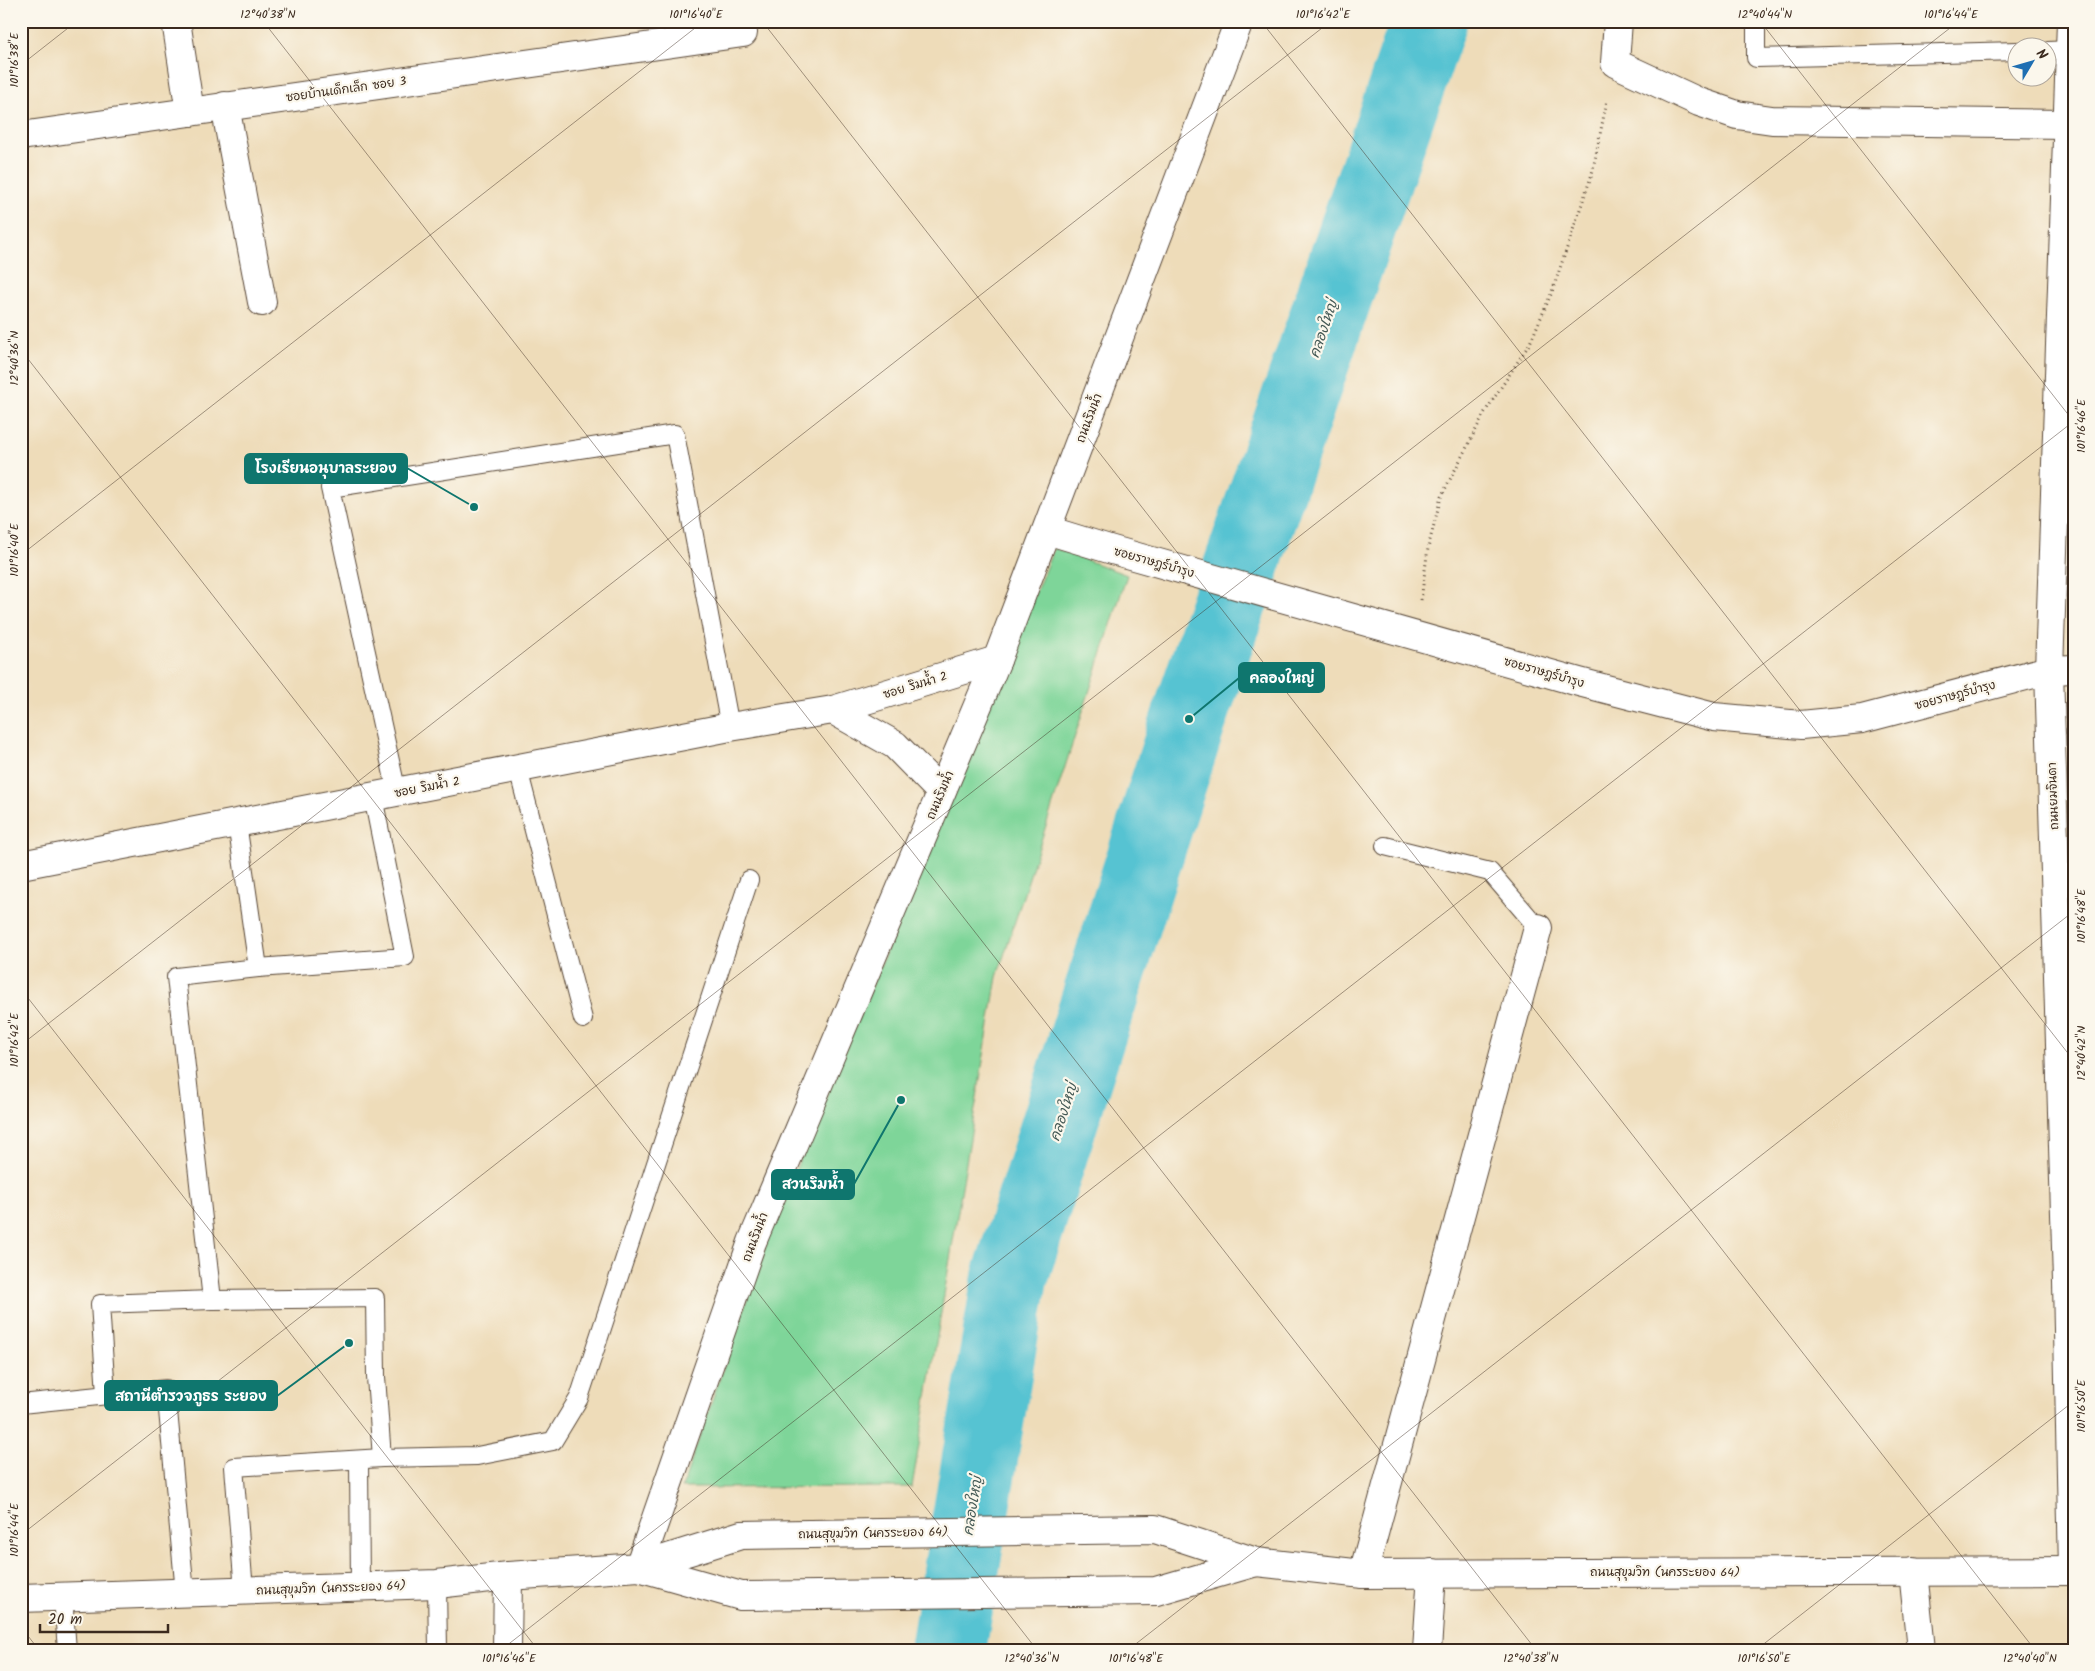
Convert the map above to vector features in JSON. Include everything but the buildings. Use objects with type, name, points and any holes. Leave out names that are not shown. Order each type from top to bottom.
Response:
[{"type":"street","points":[[176,21],[190,112]]},
{"type":"street","name":"ถนนริมน้ำ","points":[[639,1567],[752,1242],[997,660],[1239,21]]},
{"type":"street","points":[[1618,21],[1615,63],[1699,102],[1737,115],[1772,120],[2070,113]]},
{"type":"street","name":"ถนนยมจินดา","points":[[2071,21],[2059,50],[2070,113],[2061,670],[2074,1571]]},
{"type":"street","name":"ซอยบ้านเด็กเล็ก ซอย 3","points":[[21,136],[190,112],[669,32],[743,33]]},
{"type":"street","points":[[225,106],[262,302]]},
{"type":"street","name":"ซอยราษฎร์บำรุง","points":[[1047,530],[1109,550],[1578,682],[1714,716],[1801,725],[1862,719],[2061,670]]},
{"type":"street","name":"ซอย ริมน้ำ 2","points":[[21,865],[730,726],[834,710],[997,660]]},
{"type":"street","points":[[834,710],[895,745],[941,792]]},
{"type":"street","points":[[1363,1574],[1538,928]]},
{"type":"street","name":"ถนนสุขุมวิท (นครระยอง 64)","points":[[21,1598],[438,1584],[508,1576],[639,1567],[740,1535],[1154,1529],[1256,1562],[1363,1574],[2074,1571]]},
{"type":"street","name":"ถนนสุขุมวิท (นครระยอง 64)","points":[[639,1567],[740,1596],[1156,1591],[1256,1562]]},
{"type":"street","points":[[1913,1571],[1921,1650]]},
{"type":"street","points":[[1427,1650],[1432,1573]]},
{"type":"street","points":[[507,1650],[508,1576]]},
{"type":"lane","points":[[1756,21],[1756,58],[2008,51]]},
{"type":"lane","points":[[212,1300],[176,977],[258,968],[405,957],[385,795],[330,488],[675,434],[730,726]]},
{"type":"lane","points":[[518,769],[583,1019]]},
{"type":"lane","points":[[237,823],[258,968]]},
{"type":"lane","points":[[1385,846],[1490,872],[1538,928]]},
{"type":"lane","points":[[244,1591],[234,1467],[382,1458],[477,1456],[553,1441],[579,1398],[749,880]]},
{"type":"lane","points":[[106,1394],[100,1304],[212,1300],[375,1298],[376,1377],[382,1458]]},
{"type":"lane","points":[[21,1404],[166,1389],[185,1593]]},
{"type":"lane","points":[[359,1460],[360,1587]]},
{"type":"lane","points":[[438,1584],[438,1650]]},
{"type":"lane","points":[[62,1597],[67,1650]]},
{"type":"path","points":[[1407,633],[1441,497],[1485,412],[1530,343],[1552,292],[1592,174],[1615,63]]},
{"type":"green space","points":[[1054,548],[1127,575],[997,977],[912,1487],[682,1488],[773,1224]]},
{"type":"waterway","name":"คลองใหญ่","points":[[948,1650],[1010,1278],[1189,719],[1429,21]]},
{"type":"place","name":"โรงเรียนอนุบาลระยอง","points":[[474,507]]},
{"type":"place","name":"คลองใหญ่","points":[[1189,719]]},
{"type":"place","name":"สวนริมน้ำ","points":[[901,1100]]},
{"type":"place","name":"สถานีตำรวจภูธร ระยอง","points":[[349,1343]]}]
